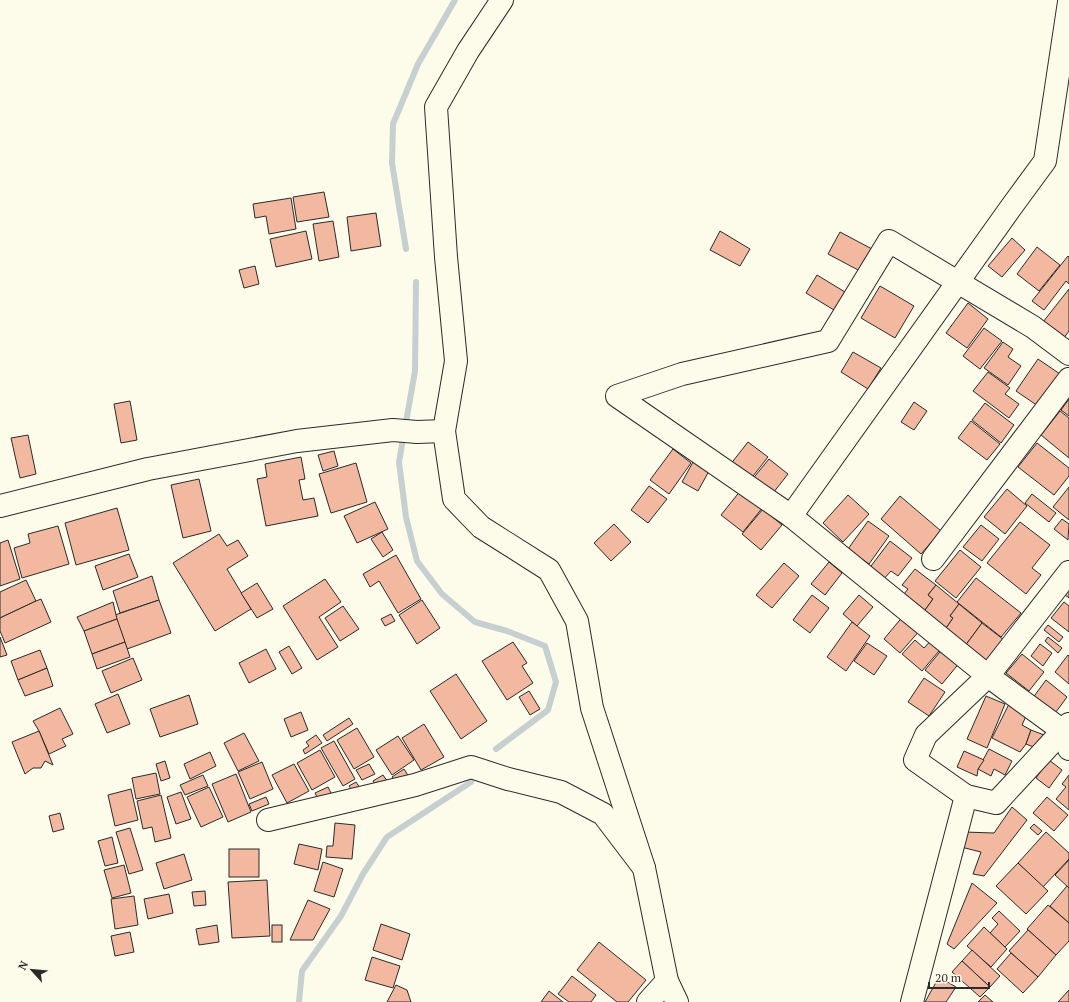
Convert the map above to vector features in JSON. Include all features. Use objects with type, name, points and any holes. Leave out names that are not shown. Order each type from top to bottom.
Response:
[{"type":"street","points":[[502,0],[468,51],[436,107],[446,257],[456,361],[444,431],[454,499],[481,527],[549,570],[577,621],[592,708],[644,868],[667,980],[677,1002]]},
{"type":"street","points":[[791,516],[1045,161],[1069,2]]},
{"type":"street","points":[[1068,350],[958,281],[889,241],[828,341],[682,374],[617,396],[791,516],[988,676],[1067,735],[996,803],[966,796],[915,760],[926,735],[988,676],[1069,572]]},
{"type":"street","points":[[933,559],[1069,379]]},
{"type":"street","points":[[0,506],[148,469],[297,441],[393,430],[417,432],[444,431]]},
{"type":"street","points":[[268,820],[415,785],[471,767],[508,779],[561,792],[603,814],[644,868]]},
{"type":"street","points":[[912,1002],[966,796]]},
{"type":"street","points":[[648,1002],[667,980]]},
{"type":"building","points":[[324,192],[329,217],[297,222],[293,197]]},
{"type":"building","points":[[291,198],[296,229],[269,234],[266,216],[255,218],[253,204]]},
{"type":"building","points":[[376,213],[381,246],[351,251],[347,217]]},
{"type":"building","points":[[333,221],[339,257],[319,261],[313,224]]},
{"type":"building","points":[[306,231],[312,259],[276,267],[270,239]]},
{"type":"building","points":[[720,231],[750,249],[740,266],[710,250]]},
{"type":"building","points":[[840,232],[872,249],[860,271],[828,254]]},
{"type":"building","points":[[1012,238],[1025,250],[1002,277],[988,266]]},
{"type":"building","points":[[1037,247],[1060,265],[1039,291],[1017,274]]},
{"type":"building","points":[[1068,256],[1069,284],[1066,281],[1044,310],[1032,301]]},
{"type":"building","points":[[255,266],[259,284],[244,288],[239,270]]},
{"type":"building","points":[[817,275],[845,292],[834,310],[806,293]]},
{"type":"building","points":[[880,286],[914,306],[895,338],[861,318]]},
{"type":"building","points":[[1069,289],[1069,331],[1063,339],[1043,322]]},
{"type":"building","points":[[968,303],[988,319],[967,348],[946,333]]},
{"type":"building","points":[[984,328],[1002,341],[980,369],[963,356]]},
{"type":"building","points":[[1003,342],[1013,349],[1008,357],[1021,366],[1008,385],[984,368]]},
{"type":"building","points":[[853,352],[881,368],[868,389],[841,372]]},
{"type":"building","points":[[1038,359],[1060,374],[1038,406],[1016,391]]},
{"type":"building","points":[[988,372],[1010,388],[1005,394],[1019,404],[1009,418],[973,391]]},
{"type":"building","points":[[1069,399],[1069,416],[1061,410]]},
{"type":"building","points":[[130,401],[137,440],[121,443],[114,404]]},
{"type":"building","points":[[914,402],[927,411],[914,430],[901,422]]},
{"type":"building","points":[[985,403],[1014,425],[1001,443],[972,420]]},
{"type":"building","points":[[1060,411],[1069,418],[1069,458],[1041,435]]},
{"type":"building","points":[[971,421],[1000,444],[987,460],[958,438]]},
{"type":"building","points":[[28,435],[36,474],[20,478],[11,438]]},
{"type":"building","points":[[748,442],[768,457],[746,485],[726,470]]},
{"type":"building","points":[[1037,443],[1069,468],[1069,476],[1054,495],[1018,467]]},
{"type":"building","points":[[673,449],[691,463],[669,494],[650,480]]},
{"type":"building","points":[[334,451],[338,466],[323,471],[318,455]]},
{"type":"building","points":[[301,457],[305,479],[299,480],[303,500],[314,498],[318,516],[266,526],[257,479],[267,477],[265,464]]},
{"type":"building","points":[[769,459],[788,474],[766,502],[746,487]]},
{"type":"building","points":[[693,462],[709,471],[698,491],[682,482]]},
{"type":"building","points":[[356,463],[367,502],[331,513],[319,474]]},
{"type":"building","points":[[199,479],[211,531],[183,538],[171,485]]},
{"type":"building","points":[[649,486],[667,499],[648,523],[631,510]]},
{"type":"building","points":[[1069,487],[1069,520],[1053,507]]},
{"type":"building","points":[[1007,489],[1027,506],[1005,534],[984,517]]},
{"type":"building","points":[[741,490],[763,507],[743,532],[721,515]]},
{"type":"building","points":[[1032,494],[1056,513],[1049,522],[1025,503]]},
{"type":"building","points":[[848,495],[869,514],[843,542],[823,523]]},
{"type":"building","points":[[900,496],[941,531],[921,554],[881,519]]},
{"type":"building","points":[[375,502],[388,529],[357,543],[344,516]]},
{"type":"building","points":[[117,508],[129,550],[76,565],[65,523]]},
{"type":"building","points":[[763,509],[782,525],[761,550],[742,534]]},
{"type":"building","points":[[1062,519],[1069,524],[1068,540],[1054,529]]},
{"type":"building","points":[[868,521],[889,536],[869,564],[848,549]]},
{"type":"building","points":[[1020,522],[1050,545],[1032,568],[1041,575],[1026,594],[987,563]]},
{"type":"building","points":[[614,524],[631,542],[611,561],[594,543]]},
{"type":"building","points":[[981,525],[999,539],[982,561],[963,547]]},
{"type":"building","points":[[58,526],[69,564],[22,578],[14,548],[30,543],[28,534]]},
{"type":"building","points":[[382,532],[393,550],[383,557],[371,539]]},
{"type":"building","points":[[219,534],[227,546],[238,540],[248,556],[227,569],[251,609],[215,631],[173,563]]},
{"type":"building","points":[[8,540],[20,579],[0,586],[0,543]]},
{"type":"building","points":[[890,541],[912,558],[898,576],[891,571],[882,581],[868,570]]},
{"type":"building","points":[[960,550],[981,567],[956,598],[935,581]]},
{"type":"building","points":[[129,554],[138,577],[103,590],[95,566]]},
{"type":"building","points":[[396,555],[421,599],[398,613],[379,581],[370,587],[363,574]]},
{"type":"building","points":[[829,562],[842,573],[825,595],[811,584]]},
{"type":"building","points":[[784,563],[799,576],[772,608],[756,595]]},
{"type":"building","points":[[915,569],[936,585],[928,595],[933,599],[920,617],[899,600],[908,589],[902,585]]},
{"type":"building","points":[[152,576],[159,600],[120,613],[113,591]]},
{"type":"building","points":[[976,578],[1021,613],[1001,637],[957,602]]},
{"type":"building","points":[[325,579],[341,602],[319,617],[338,647],[317,660],[283,606]]},
{"type":"building","points":[[26,580],[36,601],[0,618],[0,592]]},
{"type":"building","points":[[257,583],[273,609],[257,618],[241,593]]},
{"type":"building","points":[[936,585],[959,604],[950,616],[953,618],[942,634],[920,617],[933,599],[928,595]]},
{"type":"building","points":[[1069,588],[1069,598],[1064,594]]},
{"type":"building","points":[[812,595],[829,608],[810,633],[793,620]]},
{"type":"building","points":[[859,595],[873,607],[857,626],[843,614]]},
{"type":"building","points":[[41,599],[51,622],[5,643],[0,631],[0,618]]},
{"type":"building","points":[[159,600],[171,633],[127,649],[115,615]]},
{"type":"building","points":[[422,600],[440,628],[417,644],[399,615]]},
{"type":"building","points":[[113,602],[117,619],[84,631],[77,617]]},
{"type":"building","points":[[1064,602],[1069,606],[1069,632],[1051,618]]},
{"type":"building","points":[[959,604],[982,623],[962,650],[942,634],[953,618],[950,616]]},
{"type":"building","points":[[343,606],[359,629],[340,641],[325,618]]},
{"type":"building","points":[[391,614],[395,621],[385,626],[381,619]]},
{"type":"building","points":[[904,615],[921,629],[900,653],[884,639]]},
{"type":"building","points":[[117,619],[125,642],[92,654],[84,631]]},
{"type":"building","points":[[852,622],[870,636],[846,671],[827,657]]},
{"type":"building","points":[[982,623],[1008,643],[986,669],[962,650]]},
{"type":"building","points":[[1048,625],[1063,637],[1059,642],[1044,630]]},
{"type":"building","points":[[0,637],[7,655],[0,657]]},
{"type":"building","points":[[934,637],[944,645],[922,671],[902,654],[915,640],[924,648]]},
{"type":"building","points":[[1048,637],[1062,648],[1058,653],[1045,641]]},
{"type":"building","points":[[125,642],[130,657],[97,669],[92,654]]},
{"type":"building","points":[[513,642],[527,663],[522,666],[533,683],[507,700],[482,661]]},
{"type":"building","points":[[867,643],[887,656],[874,675],[854,661]]},
{"type":"building","points":[[1040,644],[1052,653],[1043,666],[1031,656]]},
{"type":"building","points":[[289,646],[302,668],[292,674],[279,652]]},
{"type":"building","points":[[944,647],[961,661],[942,684],[925,670]]},
{"type":"building","points":[[266,649],[276,669],[249,683],[239,663]]},
{"type":"building","points":[[40,650],[47,668],[18,680],[11,661]]},
{"type":"building","points":[[1022,654],[1044,672],[1029,691],[1006,673]]},
{"type":"building","points":[[1068,655],[1069,656],[1069,684],[1055,672]]},
{"type":"building","points":[[133,658],[142,680],[111,693],[102,671]]},
{"type":"building","points":[[47,668],[53,686],[25,696],[18,680]]},
{"type":"building","points":[[456,674],[487,721],[461,739],[430,691]]},
{"type":"building","points":[[924,678],[945,692],[929,716],[908,702]]},
{"type":"building","points":[[1046,680],[1067,697],[1053,716],[1032,699]]},
{"type":"building","points":[[529,691],[540,709],[530,715],[519,697]]},
{"type":"building","points":[[118,694],[130,724],[107,733],[95,704]]},
{"type":"building","points":[[189,695],[198,724],[160,737],[150,709]]},
{"type":"building","points":[[986,696],[1005,704],[987,748],[967,739]]},
{"type":"building","points":[[1009,704],[1027,714],[1022,725],[1031,730],[1026,744],[1020,752],[992,738]]},
{"type":"building","points":[[60,708],[73,734],[62,739],[66,746],[49,754],[33,721]]},
{"type":"building","points":[[301,712],[308,730],[291,737],[284,719]]},
{"type":"building","points":[[349,718],[353,724],[327,741],[323,735]]},
{"type":"building","points":[[424,724],[444,757],[421,770],[402,738]]},
{"type":"building","points":[[357,728],[374,757],[354,769],[337,740]]},
{"type":"building","points":[[1031,730],[1060,741],[1054,755],[1026,744]]},
{"type":"building","points":[[39,731],[53,765],[45,761],[41,768],[33,768],[25,774],[12,742]]},
{"type":"building","points":[[244,733],[259,761],[238,771],[224,743]]},
{"type":"building","points":[[316,735],[322,743],[305,754],[303,750],[309,746],[306,742]]},
{"type":"building","points":[[398,736],[414,760],[392,775],[376,750]]},
{"type":"building","points":[[334,741],[355,779],[343,786],[321,748]]},
{"type":"building","points":[[989,749],[1012,761],[1005,775],[994,769],[991,776],[978,769]]},
{"type":"building","points":[[320,750],[335,777],[312,790],[297,763]]},
{"type":"building","points":[[964,751],[984,760],[978,769],[977,776],[957,767]]},
{"type":"building","points":[[210,752],[216,766],[190,779],[184,764]]},
{"type":"building","points":[[1049,760],[1062,770],[1049,788],[1036,778]]},
{"type":"building","points":[[165,761],[170,778],[161,781],[156,764]]},
{"type":"building","points":[[262,762],[273,789],[250,799],[238,772]]},
{"type":"building","points":[[294,764],[309,791],[287,803],[272,775]]},
{"type":"building","points":[[369,764],[375,774],[362,780],[356,770]]},
{"type":"building","points":[[404,769],[409,777],[397,784],[392,777]]},
{"type":"building","points":[[156,773],[160,794],[136,799],[132,778]]},
{"type":"building","points":[[236,774],[251,812],[228,822],[212,784]]},
{"type":"building","points":[[203,775],[208,786],[185,795],[180,785]]},
{"type":"building","points":[[383,775],[390,785],[379,791],[373,781]]},
{"type":"building","points":[[1069,775],[1069,810],[1056,799],[1066,787],[1062,784]]},
{"type":"building","points":[[356,782],[360,788],[353,792],[349,786]]},
{"type":"building","points":[[209,787],[223,817],[201,827],[187,797]]},
{"type":"building","points":[[328,787],[334,799],[321,805],[315,793]]},
{"type":"building","points":[[131,789],[138,820],[115,826],[108,795]]},
{"type":"building","points":[[181,792],[191,819],[176,824],[167,797]]},
{"type":"building","points":[[161,795],[171,838],[155,842],[152,827],[143,829],[137,801]]},
{"type":"building","points":[[266,797],[269,804],[252,811],[249,804]]},
{"type":"building","points":[[1047,797],[1068,815],[1054,831],[1033,813]]},
{"type":"building","points":[[1012,807],[1027,820],[984,876],[973,874],[981,852],[957,846],[964,832],[994,833]]},
{"type":"building","points":[[60,813],[64,829],[53,832],[49,816]]},
{"type":"building","points":[[335,823],[355,825],[352,859],[326,857],[327,846],[333,846]]},
{"type":"building","points":[[1034,824],[1042,831],[1038,835],[1030,828]]},
{"type":"building","points":[[130,828],[143,870],[129,874],[116,832]]},
{"type":"building","points":[[1046,832],[1069,853],[1069,859],[1043,887],[1018,863]]},
{"type":"building","points":[[112,837],[118,863],[105,866],[98,841]]},
{"type":"building","points":[[299,844],[322,849],[318,870],[294,864]]},
{"type":"building","points":[[229,849],[259,849],[259,877],[229,877]]},
{"type":"building","points":[[184,854],[192,880],[164,889],[156,863]]},
{"type":"building","points":[[1069,860],[1069,888],[1055,875]]},
{"type":"building","points":[[323,862],[343,869],[334,897],[314,891]]},
{"type":"building","points":[[1018,863],[1048,891],[1026,914],[996,886]]},
{"type":"building","points":[[124,865],[131,893],[112,898],[104,870]]},
{"type":"building","points":[[267,880],[270,936],[232,938],[228,882]]},
{"type":"building","points":[[972,883],[997,903],[954,949],[947,944]]},
{"type":"building","points":[[1067,886],[1069,888],[1069,923],[1050,906]]},
{"type":"building","points":[[205,891],[206,905],[194,906],[192,892]]},
{"type":"building","points":[[169,894],[173,913],[148,919],[144,899]]},
{"type":"building","points":[[134,896],[138,925],[115,929],[111,899]]},
{"type":"building","points":[[308,900],[330,909],[313,940],[290,940]]},
{"type":"building","points":[[1048,905],[1069,923],[1069,941],[1056,955],[1027,929]]},
{"type":"building","points":[[999,911],[1020,931],[1005,947],[990,933],[998,924],[992,918]]},
{"type":"building","points":[[381,924],[410,934],[402,960],[373,950]]},
{"type":"building","points":[[217,925],[219,942],[199,945],[196,929]]},
{"type":"building","points":[[272,925],[282,925],[282,942],[272,942]]},
{"type":"building","points":[[984,927],[1007,949],[991,967],[967,946]]},
{"type":"building","points":[[1028,930],[1056,955],[1038,977],[1009,951]]},
{"type":"building","points":[[130,932],[134,952],[115,956],[111,936]]},
{"type":"building","points":[[599,942],[646,980],[628,1002],[617,1002],[577,970]]},
{"type":"building","points":[[972,950],[1000,976],[990,987],[962,961]]},
{"type":"building","points":[[1011,953],[1038,977],[1023,993],[997,969]]},
{"type":"building","points":[[372,957],[400,966],[393,988],[365,980]]},
{"type":"building","points":[[962,961],[990,987],[980,997],[952,972]]},
{"type":"building","points":[[572,976],[596,995],[591,1002],[569,1002],[558,994]]},
{"type":"building","points":[[939,977],[956,987],[946,1002],[925,1002]]},
{"type":"building","points":[[396,985],[407,990],[411,1002],[387,1002]]},
{"type":"building","points":[[1069,990],[1069,1002],[1058,1002]]},
{"type":"building","points":[[549,991],[563,1002],[541,1002]]},
{"type":"building","points":[[985,995],[993,1002],[978,1002]]},
{"type":"waterway","points":[[406,249],[392,163],[393,124],[418,64],[455,0]]},
{"type":"waterway","points":[[416,282],[415,371],[399,462],[406,517],[417,561],[442,594],[475,622],[507,631],[545,646],[556,682],[548,710],[496,749]]},
{"type":"waterway","points":[[299,1002],[302,971],[341,916],[363,874],[387,837],[471,782]]}]
